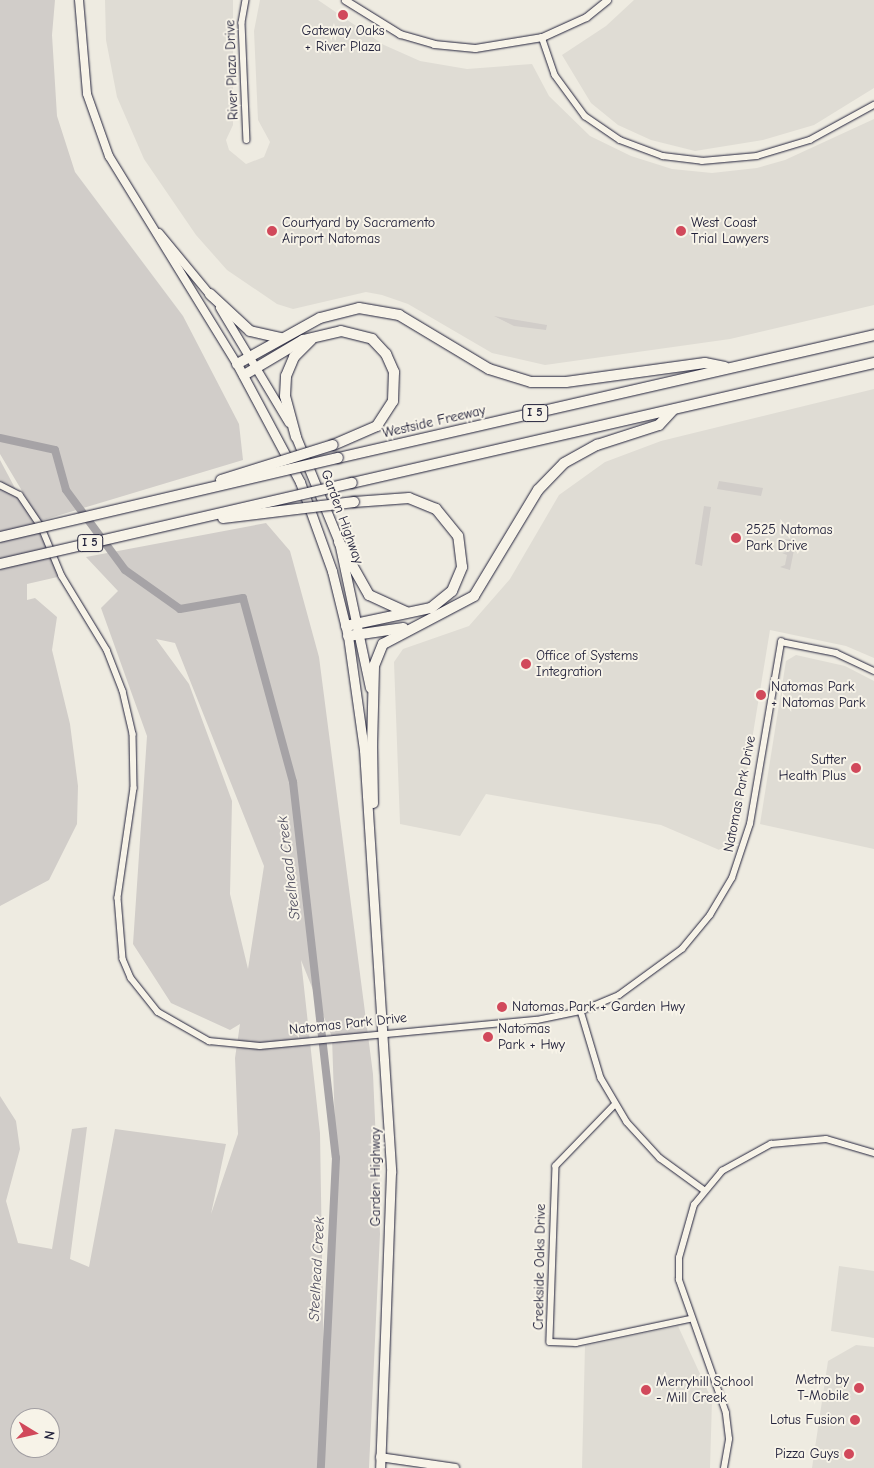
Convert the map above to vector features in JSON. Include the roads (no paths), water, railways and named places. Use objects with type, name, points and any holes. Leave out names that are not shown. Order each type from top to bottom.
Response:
[{"type":"highway","points":[[210,294],[250,331],[282,338]]},
{"type":"highway","points":[[237,364],[282,338],[337,312],[373,308],[410,320],[489,369],[530,382],[566,382],[705,363],[731,368]]},
{"type":"highway","points":[[153,501],[333,445],[376,426],[389,410],[395,381],[386,354],[372,339],[350,332],[323,334],[303,340],[244,375]]},
{"type":"highway","points":[[296,437],[285,396],[286,376],[300,349],[323,334]]},
{"type":"highway","name":"Westside Freeway","points":[[0,537],[874,335]]},
{"type":"highway","name":"I 5","points":[[0,564],[874,363]]},
{"type":"highway","points":[[372,748],[376,658],[388,639],[414,626],[443,616],[474,596],[538,490],[564,463],[597,445],[659,424],[674,410]]},
{"type":"highway","points":[[180,522],[354,502],[417,500],[436,508],[454,529],[462,559],[457,583],[440,603],[347,631]]},
{"type":"highway","points":[[339,542],[369,595],[387,607],[414,612]]},
{"type":"highway","points":[[361,628],[414,626]]},
{"type":"main road","name":"Garden Highway","points":[[80,0],[83,69],[92,112],[109,156],[138,208],[244,375],[300,482],[347,631],[364,750],[383,1033],[391,1209],[380,1468]]},
{"type":"main road","name":"Garden Highway","points":[[138,208],[210,294],[258,366],[296,437],[339,542],[361,628],[370,690],[373,886]]},
{"type":"main road","points":[[380,1457],[455,1468]]},
{"type":"street","name":"River Plaza Drive","points":[[246,0],[242,23],[247,140]]},
{"type":"street","points":[[345,0],[381,25],[434,44],[489,48],[542,37],[586,17],[607,0]]},
{"type":"street","points":[[542,37],[555,75],[585,116],[620,140],[663,156],[702,161],[766,153],[830,131],[874,105]]},
{"type":"street","name":"Natomas Park Drive","points":[[0,485],[20,496],[42,528],[62,576],[107,650],[123,691],[133,734],[134,788],[117,920],[131,978],[158,1012],[192,1035],[225,1045],[275,1044],[357,1034],[537,1020],[581,1011],[619,995],[663,966],[694,936],[732,878],[752,817],[780,642],[836,653],[874,671]]},
{"type":"street","points":[[581,1011],[595,1062],[615,1104],[660,1158],[704,1190]]},
{"type":"street","name":"Creekside Oaks Drive","points":[[615,1104],[556,1166],[550,1342],[576,1343],[690,1319]]},
{"type":"street","points":[[724,1468],[729,1438],[726,1413],[690,1319],[679,1280],[679,1258],[690,1216],[704,1190],[745,1155],[784,1140],[826,1139],[874,1154]]},
{"type":"waterway","name":"Steelhead Creek","points":[[0,438],[55,450],[66,490],[125,570],[180,609],[243,598],[293,782],[336,1158],[321,1468]]},
{"type":"place","name":"Gateway Oaks + River Plaza","points":[[343,15]]},
{"type":"place","name":"Courtyard by Sacramento Airport Natomas","points":[[272,231]]},
{"type":"place","name":"West Coast Trial Lawyers","points":[[681,231]]},
{"type":"place","name":"2525 Natomas Park Drive","points":[[736,538]]},
{"type":"place","name":"Office of Systems Integration","points":[[526,664]]},
{"type":"place","name":"Natomas Park + Natomas Park","points":[[761,695]]},
{"type":"place","name":"Sutter Health Plus","points":[[856,768]]},
{"type":"place","name":"Natomas Park + Garden Hwy","points":[[502,1007]]},
{"type":"place","name":"Natomas Park + Hwy","points":[[488,1037]]},
{"type":"place","name":"Metro by T-Mobile","points":[[859,1388]]},
{"type":"place","name":"Merryhill School - Mill Creek","points":[[646,1390]]},
{"type":"place","name":"Lotus Fusion","points":[[855,1420]]},
{"type":"place","name":"Pizza Guys","points":[[849,1454]]}]
